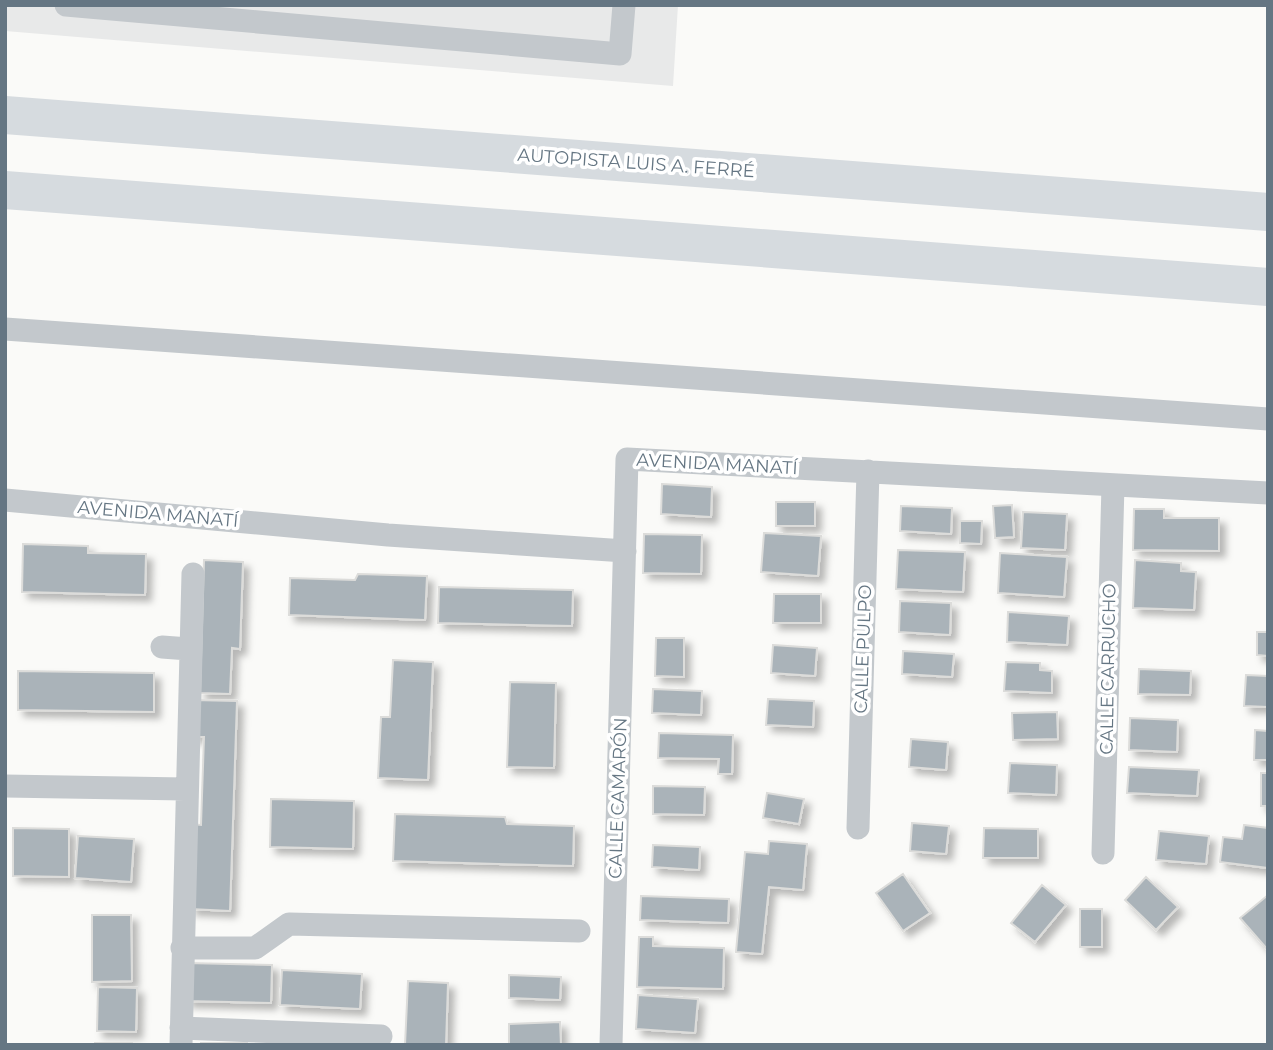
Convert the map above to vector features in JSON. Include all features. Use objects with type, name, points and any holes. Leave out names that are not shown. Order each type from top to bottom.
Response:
[{"type":"highway","name":"AUTOPISTA LUIS A. FERRÉ","points":[[5,114],[1268,212]]},
{"type":"highway","points":[[5,190],[1268,287]]},
{"type":"street","points":[[66,5],[620,54],[624,5]]},
{"type":"street","points":[[5,330],[1268,419]]},
{"type":"street","name":"AVENIDA MANATÍ","points":[[5,500],[388,534],[625,551],[627,459],[1268,493]]},
{"type":"street","name":"CALLE PULPO","points":[[858,828],[868,471]]},
{"type":"street","name":"CALLE CARRUCHO","points":[[1103,853],[1113,485]]},
{"type":"street","name":"CALLE CAMARÓN","points":[[611,1045],[625,551]]},
{"type":"street","points":[[193,574],[185,789],[181,1037],[381,1036]]},
{"type":"street","points":[[162,647],[190,649]]},
{"type":"street","points":[[5,786],[185,789]]},
{"type":"street","points":[[182,948],[255,948],[289,924],[579,931]]},
{"type":"shaded area","points":[[5,5],[678,5],[673,86],[5,31]]},
{"type":"building","points":[[662,484],[712,487],[711,517],[661,514]]},
{"type":"building","points":[[776,502],[815,502],[815,526],[776,526]]},
{"type":"building","points":[[1012,505],[1014,537],[995,538],[993,506]]},
{"type":"building","points":[[901,506],[952,508],[951,534],[900,531]]},
{"type":"building","points":[[1134,509],[1164,509],[1164,518],[1219,518],[1219,551],[1133,550]]},
{"type":"building","points":[[1023,512],[1067,514],[1065,550],[1021,548]]},
{"type":"building","points":[[960,521],[982,521],[981,544],[960,543]]},
{"type":"building","points":[[764,533],[821,536],[818,576],[761,572]]},
{"type":"building","points":[[644,534],[702,535],[701,574],[643,573]]},
{"type":"building","points":[[23,544],[88,546],[88,553],[146,554],[145,595],[22,592]]},
{"type":"building","points":[[898,550],[965,552],[963,592],[896,589]]},
{"type":"building","points":[[1000,553],[1067,557],[1064,597],[998,593]]},
{"type":"building","points":[[204,560],[243,562],[240,649],[232,648],[230,694],[200,693]]},
{"type":"building","points":[[1135,560],[1181,563],[1181,571],[1196,572],[1194,610],[1133,608]]},
{"type":"building","points":[[358,574],[427,576],[425,620],[289,615],[290,578],[355,580]]},
{"type":"building","points":[[439,587],[573,590],[572,626],[438,623]]},
{"type":"building","points":[[774,594],[821,594],[821,623],[773,623]]},
{"type":"building","points":[[900,601],[951,603],[950,635],[899,632]]},
{"type":"building","points":[[1008,612],[1069,616],[1067,645],[1007,642]]},
{"type":"building","points":[[1257,632],[1268,632],[1268,656],[1257,655]]},
{"type":"building","points":[[656,638],[684,638],[684,677],[655,676]]},
{"type":"building","points":[[773,645],[817,648],[815,676],[771,673]]},
{"type":"building","points":[[903,651],[954,654],[952,677],[902,674]]},
{"type":"building","points":[[393,660],[433,662],[428,780],[378,778],[381,717],[390,717]]},
{"type":"building","points":[[1006,662],[1040,663],[1040,670],[1052,671],[1052,693],[1004,691]]},
{"type":"building","points":[[1139,669],[1191,671],[1190,695],[1138,694]]},
{"type":"building","points":[[18,671],[154,673],[154,712],[18,710]]},
{"type":"building","points":[[1246,675],[1268,676],[1268,707],[1244,706]]},
{"type":"building","points":[[510,682],[556,683],[554,768],[507,767]]},
{"type":"building","points":[[653,689],[702,691],[701,715],[652,713]]},
{"type":"building","points":[[768,699],[814,701],[813,727],[766,725]]},
{"type":"building","points":[[194,700],[237,701],[230,911],[190,909],[192,824],[201,825],[204,737],[193,737]]},
{"type":"building","points":[[1057,712],[1058,739],[1013,740],[1012,713]]},
{"type":"building","points":[[1130,718],[1178,720],[1177,752],[1129,750]]},
{"type":"building","points":[[1255,730],[1268,731],[1268,760],[1254,760]]},
{"type":"building","points":[[659,733],[733,735],[732,774],[718,774],[719,759],[658,758]]},
{"type":"building","points":[[911,739],[948,742],[946,770],[909,767]]},
{"type":"building","points":[[1010,763],[1057,765],[1056,795],[1008,793]]},
{"type":"building","points":[[1129,767],[1199,770],[1197,796],[1127,793]]},
{"type":"building","points":[[1261,773],[1268,773],[1268,806],[1261,806]]},
{"type":"building","points":[[653,786],[705,787],[704,815],[653,814]]},
{"type":"building","points":[[767,793],[804,799],[799,824],[763,818]]},
{"type":"building","points":[[271,799],[354,801],[353,849],[270,847]]},
{"type":"building","points":[[395,814],[505,817],[507,824],[574,826],[573,866],[393,861]]},
{"type":"building","points":[[912,823],[949,826],[946,854],[910,851]]},
{"type":"building","points":[[1244,825],[1268,828],[1268,868],[1220,862],[1223,837],[1242,839]]},
{"type":"building","points":[[13,828],[69,829],[69,877],[13,876]]},
{"type":"building","points":[[984,828],[1038,829],[1038,858],[983,858]]},
{"type":"building","points":[[1159,831],[1209,836],[1206,864],[1156,860]]},
{"type":"building","points":[[78,836],[134,839],[131,882],[75,878]]},
{"type":"building","points":[[769,841],[807,844],[803,890],[769,887],[762,954],[736,952],[745,852],[768,854]]},
{"type":"building","points":[[653,845],[700,847],[699,870],[652,867]]},
{"type":"building","points":[[903,874],[930,913],[903,931],[876,893]]},
{"type":"building","points":[[1146,877],[1178,907],[1156,930],[1125,900]]},
{"type":"building","points":[[1042,885],[1066,905],[1035,942],[1011,923]]},
{"type":"building","points":[[1268,895],[1268,948],[1267,949],[1240,918]]},
{"type":"building","points":[[641,896],[729,899],[728,923],[640,920]]},
{"type":"building","points":[[1080,909],[1102,909],[1102,947],[1080,947]]},
{"type":"building","points":[[92,915],[131,915],[132,981],[92,982]]},
{"type":"building","points":[[639,937],[653,937],[653,946],[724,948],[723,989],[637,987]]},
{"type":"building","points":[[187,963],[272,965],[271,1003],[186,1001]]},
{"type":"building","points":[[282,970],[362,974],[360,1009],[280,1005]]},
{"type":"building","points":[[509,975],[561,977],[560,1000],[509,998]]},
{"type":"building","points":[[408,981],[448,983],[446,1045],[405,1045]]},
{"type":"building","points":[[98,987],[137,988],[136,1032],[97,1031]]},
{"type":"building","points":[[638,995],[698,999],[695,1033],[636,1029]]},
{"type":"building","points":[[560,1022],[561,1045],[509,1045],[509,1024]]},
{"type":"building","points":[[132,1043],[132,1045],[95,1045]]},
{"type":"building","points":[[247,1043],[247,1045],[201,1045]]}]
